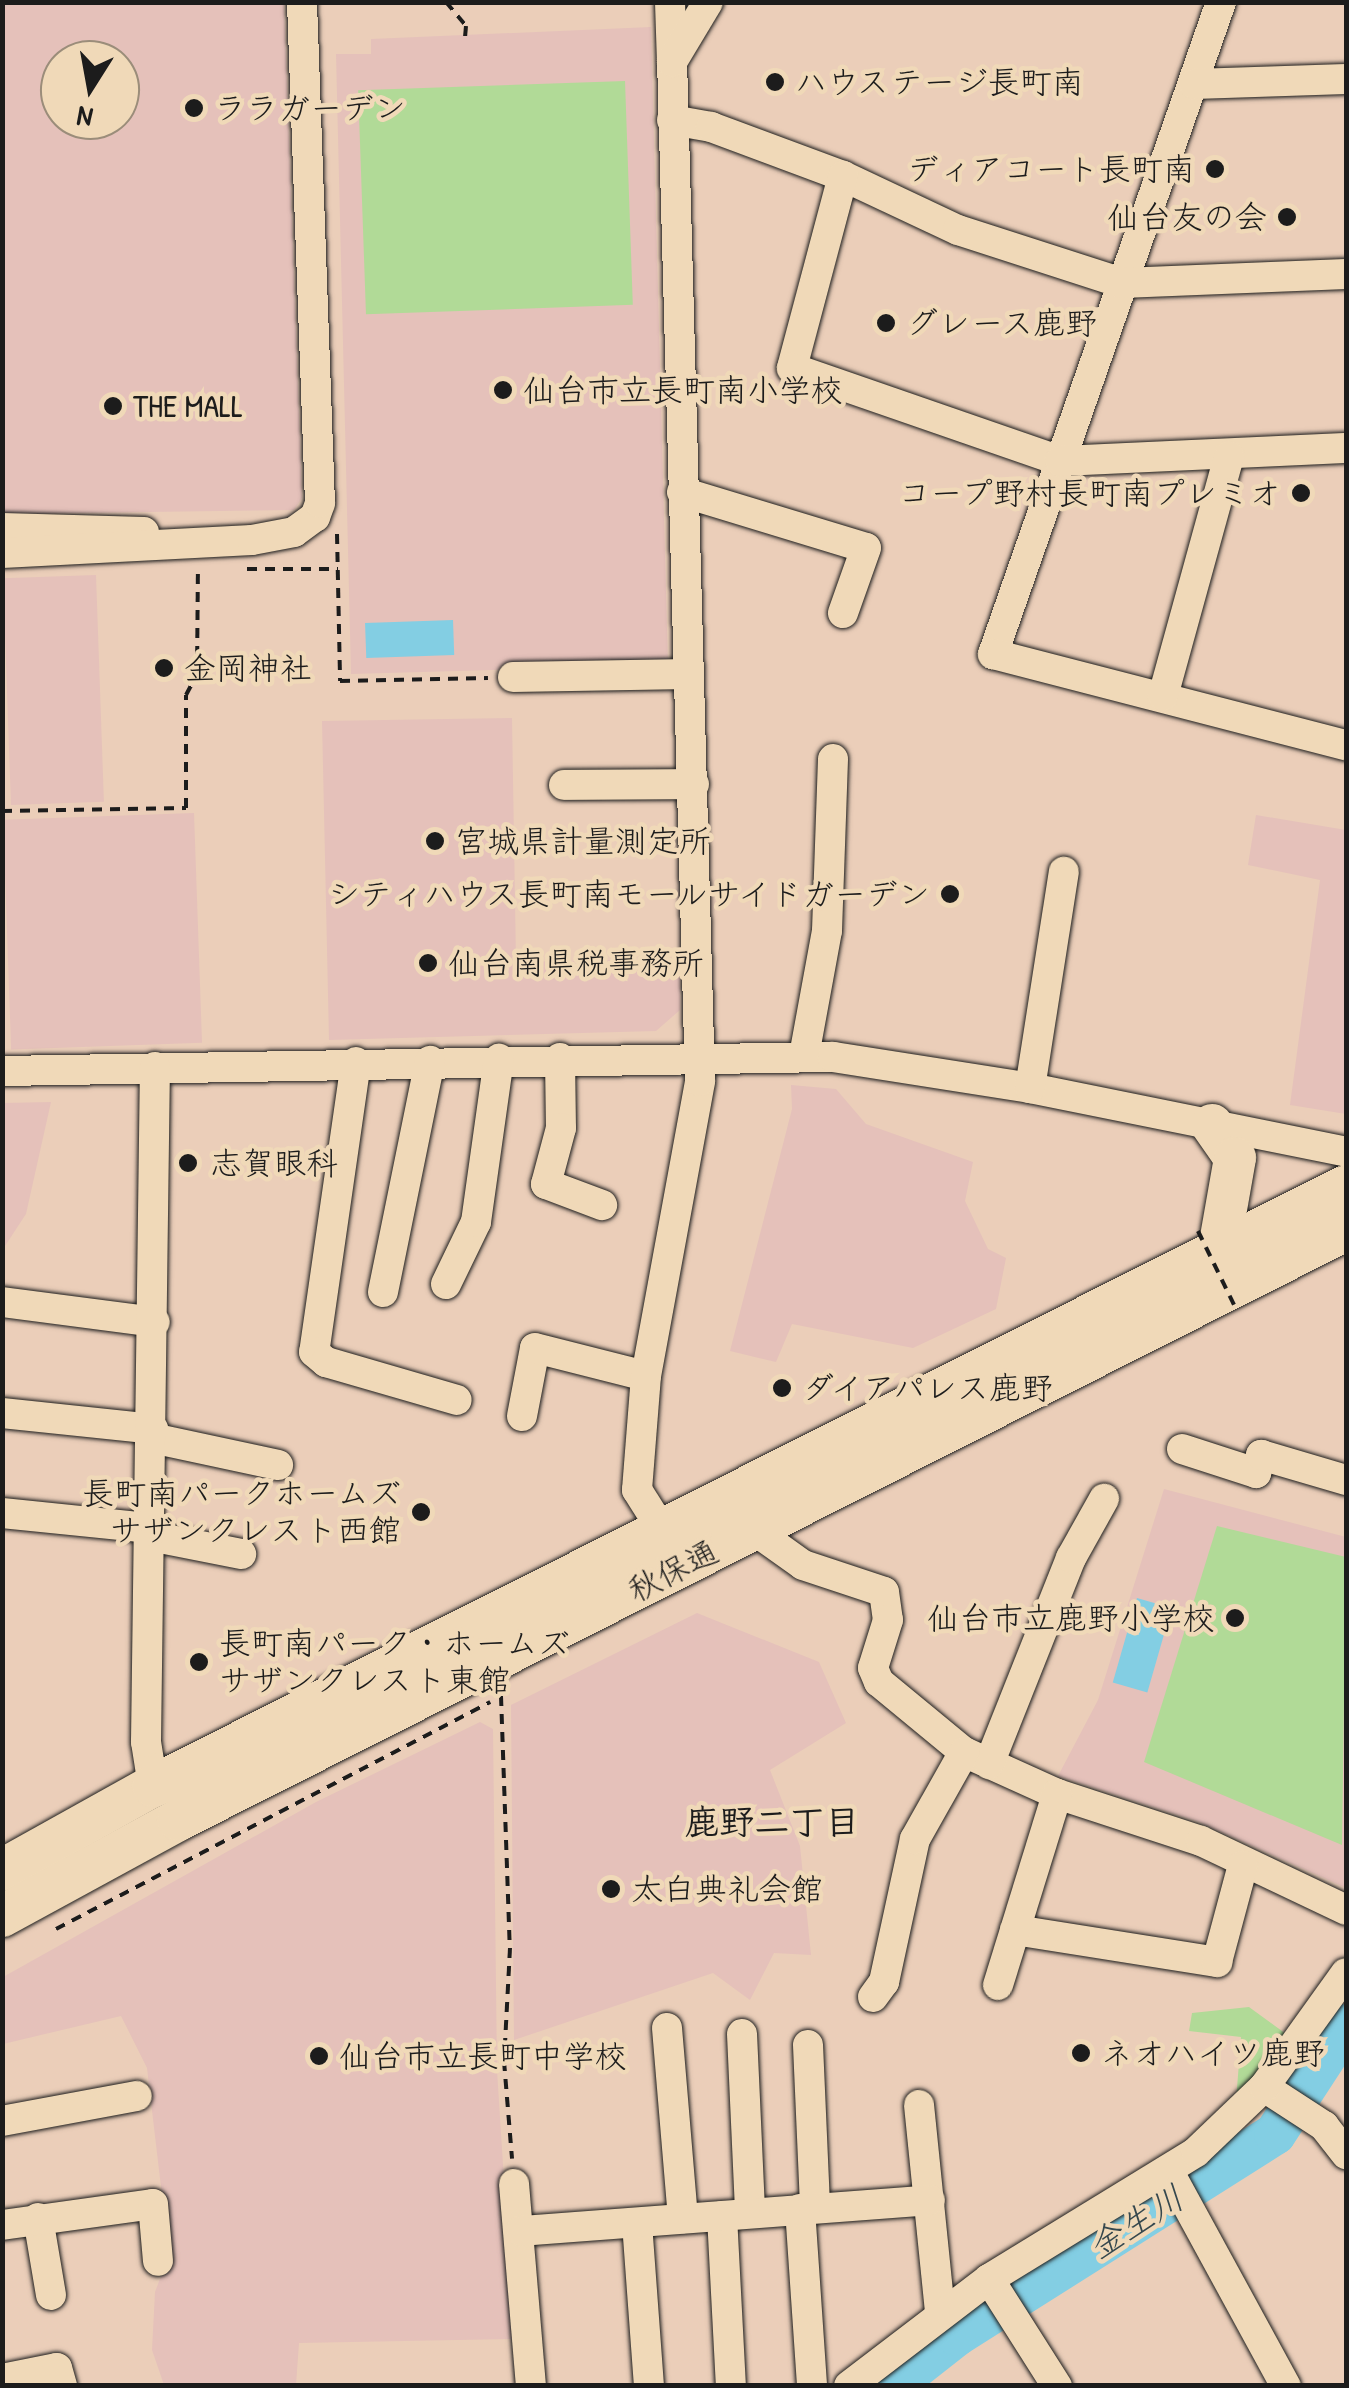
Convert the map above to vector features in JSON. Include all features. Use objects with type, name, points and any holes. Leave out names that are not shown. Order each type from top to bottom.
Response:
[{"type":"highway","points":[[1208,1240],[1235,1158],[1212,1126]]},
{"type":"highway","name":"秋保通","points":[[2,1916],[674,1548],[1208,1240],[1346,1186]]},
{"type":"highway","name":"秋保通","points":[[2,1870],[153,1786],[674,1548],[754,1530],[1346,1230]]},
{"type":"street","points":[[2,553],[252,540],[307,526],[320,502],[302,2]]},
{"type":"street","points":[[670,2],[700,1055],[646,1376],[637,1490],[674,1548]]},
{"type":"street","points":[[672,62],[708,2]]},
{"type":"street","points":[[1222,2],[993,654],[1344,736]]},
{"type":"street","points":[[1194,84],[1346,79]]},
{"type":"street","points":[[672,120],[711,127],[843,176],[958,230],[1122,284],[1346,274]]},
{"type":"street","points":[[843,176],[792,368],[1060,461],[1346,448]]},
{"type":"street","points":[[1162,696],[1229,456]]},
{"type":"street","points":[[682,492],[866,548],[843,613]]},
{"type":"street","points":[[2,528],[252,540]]},
{"type":"street","points":[[513,677],[688,674]]},
{"type":"street","points":[[804,1056],[827,931],[833,759]]},
{"type":"street","points":[[564,785],[694,784]]},
{"type":"street","points":[[1030,1088],[1064,872]]},
{"type":"street","points":[[2,1071],[804,1056],[901,1064],[1346,1152]]},
{"type":"street","points":[[560,1058],[561,1128],[546,1184],[602,1205]]},
{"type":"street","points":[[446,1284],[476,1222],[500,1059]]},
{"type":"street","points":[[383,1292],[430,1061]]},
{"type":"street","points":[[356,1062],[314,1352],[326,1362],[457,1400]]},
{"type":"street","points":[[153,1786],[146,1742],[155,1322],[155,1067]]},
{"type":"street","points":[[2,1302],[155,1322]]},
{"type":"street","points":[[522,1416],[535,1348],[646,1376]]},
{"type":"street","points":[[2,1413],[152,1434],[278,1464]]},
{"type":"street","points":[[1182,1450],[1256,1472],[1261,1455],[1346,1480]]},
{"type":"street","points":[[873,1997],[884,1982],[915,1838],[976,1758],[1071,1558],[1104,1499]]},
{"type":"street","points":[[2,1513],[150,1532],[241,1554]]},
{"type":"street","points":[[754,1530],[804,1565],[884,1592],[888,1620],[873,1668],[879,1682],[976,1758],[1057,1794],[1202,1841],[1243,1864],[1346,1910]]},
{"type":"street","points":[[998,1985],[1057,1794]]},
{"type":"street","points":[[1015,1930],[1217,1962],[1243,1864]]},
{"type":"street","points":[[849,2386],[940,2314],[1000,2298],[1177,2188],[1284,2103],[1346,1973]]},
{"type":"street","points":[[667,2028],[682,2218]]},
{"type":"street","points":[[731,2386],[742,2034]]},
{"type":"street","points":[[808,2044],[812,2386]]},
{"type":"street","points":[[2,2122],[136,2096]]},
{"type":"street","points":[[1284,2103],[1324,2126],[1346,2154]]},
{"type":"street","points":[[919,2105],[940,2314]]},
{"type":"street","points":[[514,2184],[521,2231],[531,2386]]},
{"type":"street","points":[[1177,2188],[1286,2386]]},
{"type":"street","points":[[521,2231],[930,2200]]},
{"type":"street","points":[[2,2225],[153,2204],[158,2261]]},
{"type":"street","points":[[38,2218],[50,2295]]},
{"type":"street","points":[[637,2224],[648,2386]]},
{"type":"street","points":[[1000,2298],[1056,2386]]},
{"type":"street","points":[[2,2379],[57,2368],[62,2386]]},
{"type":"path","points":[[446,2],[466,26],[465,37]]},
{"type":"path","points":[[337,530],[340,681],[513,677]]},
{"type":"path","points":[[2,811],[186,808],[186,695],[197,674],[198,569]]},
{"type":"path","points":[[1208,1240],[1236,1308]]},
{"type":"path","points":[[56,1929],[518,1688]]},
{"type":"path","points":[[501,1696],[510,1948],[504,2062],[514,2184]]},
{"type":"shaded area","points":[[2,3],[284,3],[302,498],[294,510],[3,514]]},
{"type":"shaded area","name":"仙台市立長町南小学校","points":[[651,27],[668,665],[351,674],[336,54],[371,54],[371,39]]},
{"type":"shaded area","points":[[96,575],[104,802],[11,805],[3,578]]},
{"type":"shaded area","points":[[512,718],[516,962],[680,959],[680,1010],[656,1031],[329,1040],[322,721]]},
{"type":"shaded area","points":[[194,813],[202,1043],[11,1050],[3,820]]},
{"type":"shaded area","points":[[1256,815],[1346,830],[1346,1114],[1290,1105],[1320,880],[1248,865]]},
{"type":"shaded area","points":[[791,1085],[836,1089],[866,1124],[973,1162],[965,1201],[988,1249],[1006,1258],[996,1309],[913,1348],[792,1324],[776,1362],[730,1351],[792,1109]]},
{"type":"shaded area","points":[[51,1102],[26,1214],[3,1249],[3,1103]]},
{"type":"shaded area","name":"仙台市立鹿野小学校","points":[[1164,1489],[1346,1537],[1346,1888],[1199,1822],[1058,1776],[1098,1700]]},
{"type":"shaded area","points":[[697,1613],[819,1662],[846,1723],[770,1770],[800,1846],[811,1955],[774,1953],[750,2000],[713,1973],[514,2040],[511,1705]]},
{"type":"shaded area","name":"仙台市立長町中学校","points":[[480,1722],[493,1729],[497,2070],[514,2339],[299,2343],[296,2385],[164,2385],[152,2350],[155,2292],[169,2255],[147,2068],[121,2016],[3,2044],[3,1977],[316,1802]]},
{"type":"green space","points":[[625,81],[633,305],[366,314],[358,90]]},
{"type":"green space","points":[[1217,1526],[1346,1557],[1342,1845],[1144,1762]]},
{"type":"green space","points":[[1249,2007],[1286,2034],[1236,2101],[1241,2037],[1189,2031],[1192,2013]]},
{"type":"water","points":[[453,620],[454,655],[366,658],[365,623]]},
{"type":"water","points":[[1137,1598],[1172,1608],[1147,1693],[1113,1683]]},
{"type":"waterway","name":"金生川","points":[[892,2386],[957,2335],[1275,2134],[1346,2025]]},
{"type":"place","name":"ハウステージ長町南","points":[[775,82]]},
{"type":"place","name":"ララガーデン","points":[[194,108]]},
{"type":"place","name":"ディアコート長町南","points":[[1215,169]]},
{"type":"place","name":"仙台友の会","points":[[1287,217]]},
{"type":"place","name":"グレース鹿野","points":[[886,323]]},
{"type":"place","name":"仙台市立長町南小学校","points":[[503,390]]},
{"type":"place","name":"THE MALL","points":[[113,406]]},
{"type":"place","name":"コープ野村長町南プレミオ","points":[[1301,493]]},
{"type":"place","name":"金岡神社","points":[[164,668]]},
{"type":"place","name":"宮城県計量測定所","points":[[435,841]]},
{"type":"place","name":"シティハウス長町南モールサイドガーデン","points":[[950,894]]},
{"type":"place","name":"仙台南県税事務所","points":[[428,963]]},
{"type":"place","name":"志賀眼科","points":[[188,1163]]},
{"type":"place","name":"ダイアパレス鹿野","points":[[782,1388]]},
{"type":"place","name":"長町南パークホームズ サザンクレスト西館","points":[[421,1512]]},
{"type":"place","name":"仙台市立鹿野小学校","points":[[1235,1618]]},
{"type":"place","name":"長町南パーク・ホームズ サザンクレスト東館","points":[[199,1662]]},
{"type":"place","name":"太白典礼会館","points":[[611,1889]]},
{"type":"place","name":"ネオハイツ鹿野","points":[[1081,2053]]},
{"type":"place","name":"仙台市立長町中学校","points":[[319,2056]]},
{"type":"district","name":"鹿野二丁目","points":[[772,1822]]}]
